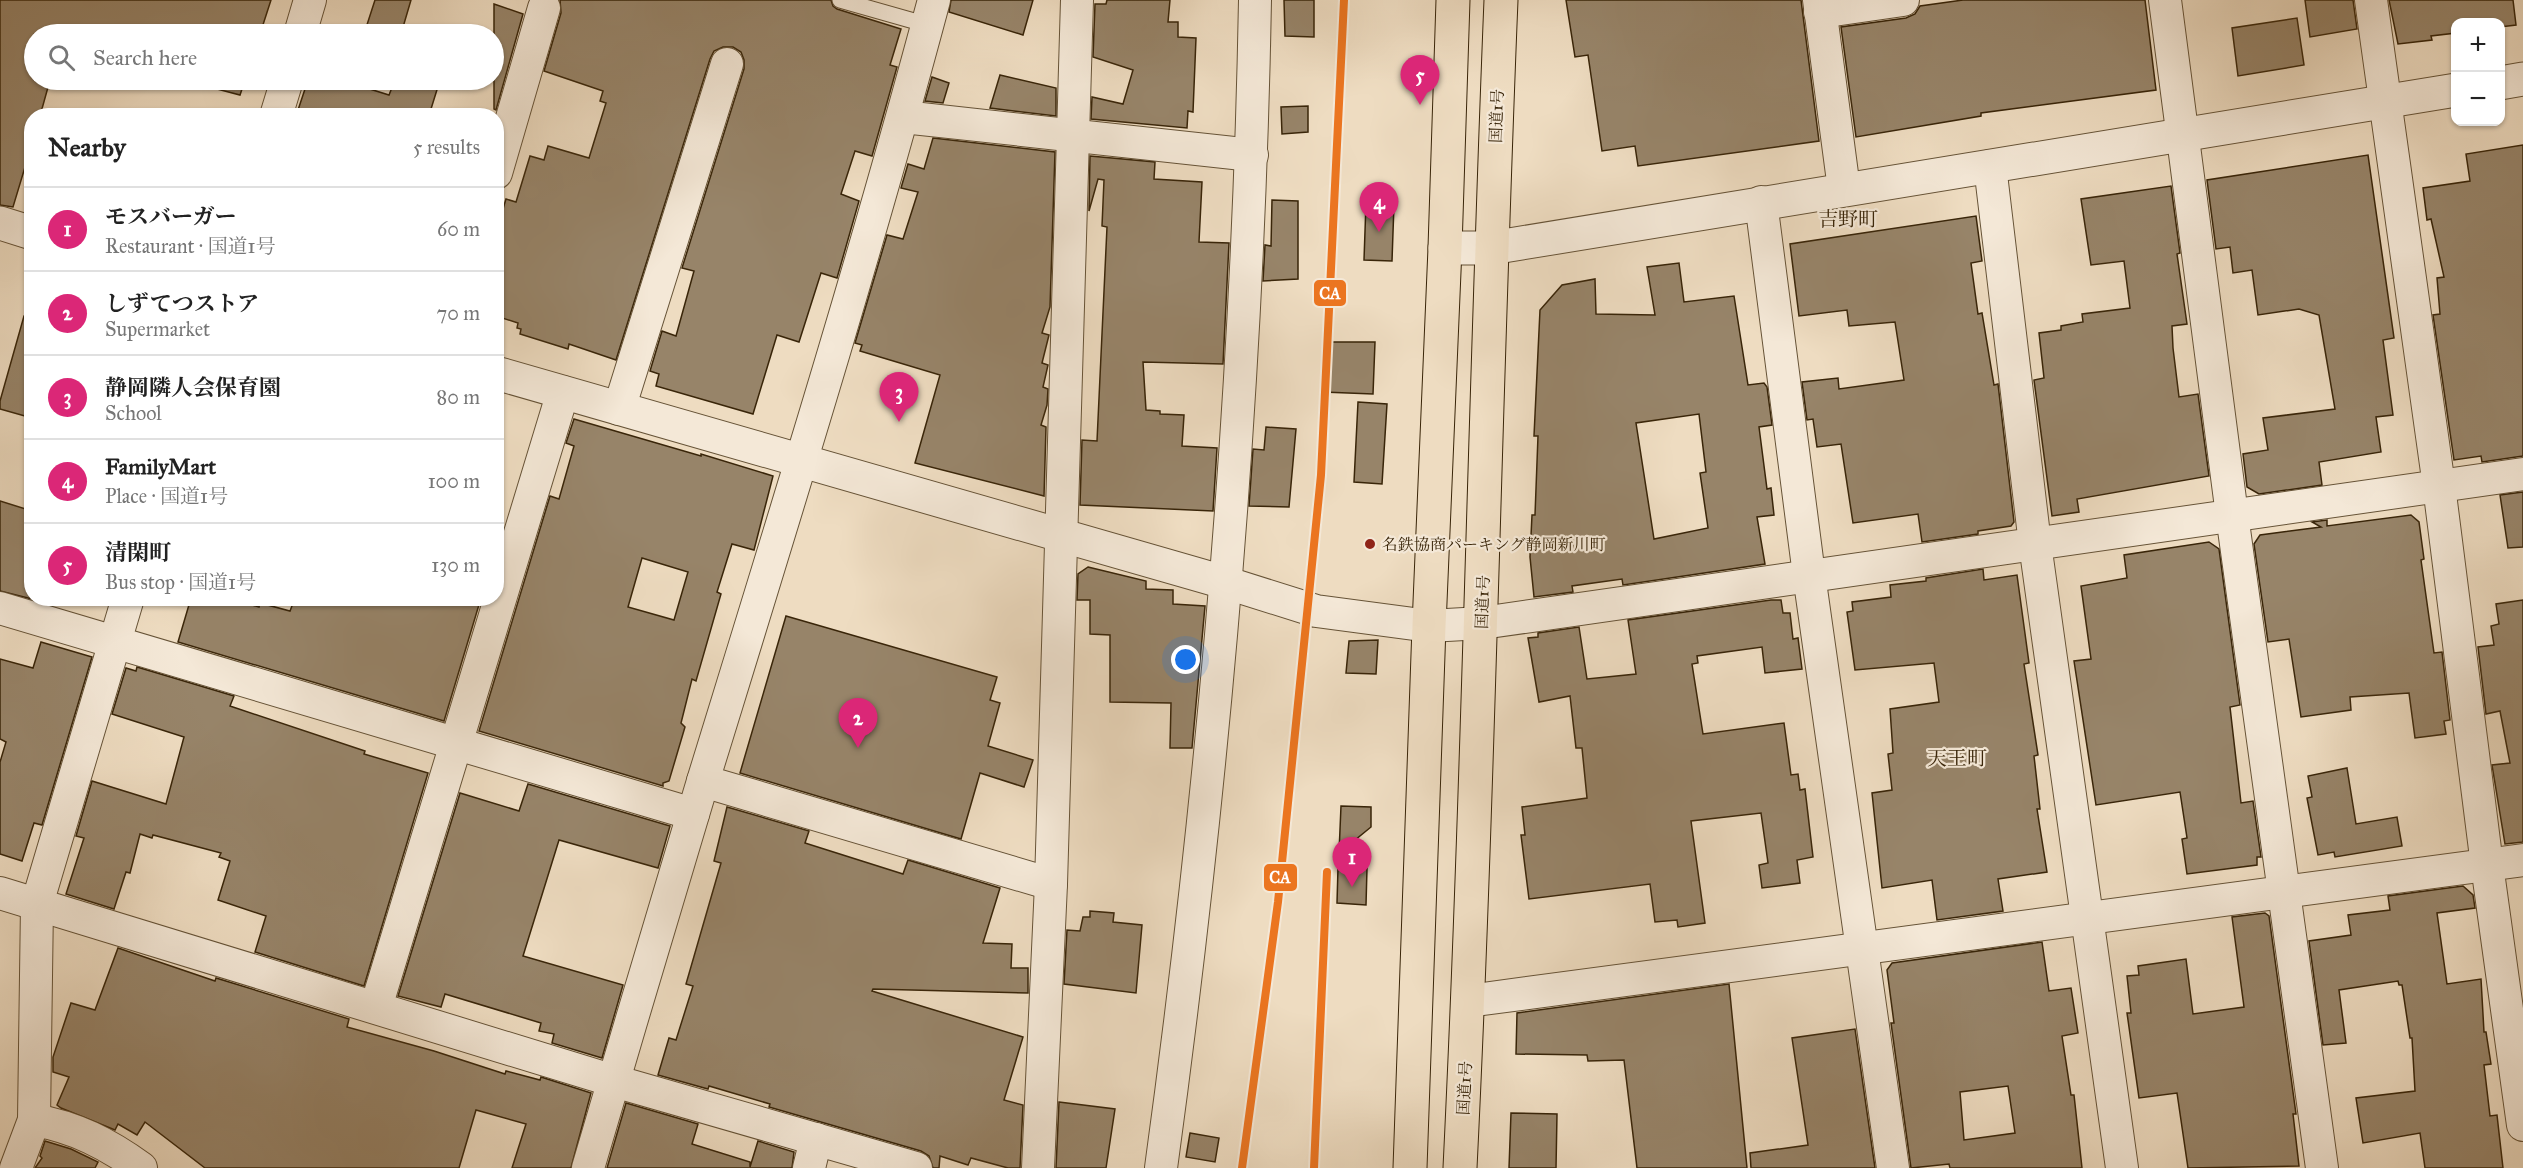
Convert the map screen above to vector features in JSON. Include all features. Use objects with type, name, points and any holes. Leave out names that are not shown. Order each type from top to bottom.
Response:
[{"type":"highway","points":[[1410,1168],[1453,0]]},
{"type":"highway","name":"国道1号","points":[[1460,1168],[1482,623],[1491,248],[1501,0]]},
{"type":"street","points":[[303,24],[310,0]]},
{"type":"street","points":[[1038,1168],[1051,884],[1077,0]]},
{"type":"street","points":[[1161,1168],[1207,798],[1227,583],[1252,155],[1255,0]]},
{"type":"street","points":[[1844,189],[1819,6],[1903,0]]},
{"type":"street","points":[[2165,0],[2232,515],[2322,1168]]},
{"type":"street","points":[[2372,0],[2523,1125]]},
{"type":"street","points":[[504,146],[544,8]]},
{"type":"street","points":[[588,1168],[703,781],[803,460],[903,117],[931,12]]},
{"type":"street","points":[[619,409],[727,64]]},
{"type":"street","points":[[2505,82],[2523,79]]},
{"type":"street","points":[[278,108],[284,90]]},
{"type":"street","points":[[1445,249],[1491,248],[2451,91]]},
{"type":"street","points":[[903,117],[1252,155]]},
{"type":"street","points":[[1990,166],[2035,544],[2085,918],[2122,1168]]},
{"type":"street","points":[[1761,202],[1809,575],[1893,1168]]},
{"type":"street","points":[[0,224],[24,231]]},
{"type":"street","points":[[504,375],[1060,534],[1316,611],[1429,626],[1482,623],[2523,474]]},
{"type":"street","points":[[504,584],[562,392]]},
{"type":"street","points":[[16,1168],[34,1120],[37,903],[126,606]]},
{"type":"street","points":[[376,1008],[497,606]]},
{"type":"street","points":[[0,608],[115,640],[693,814]]},
{"type":"street","points":[[703,781],[1051,884]]},
{"type":"street","points":[[1468,1002],[2523,860]]},
{"type":"street","points":[[0,893],[614,1081],[812,1154],[916,1168]]},
{"type":"street","points":[[34,1120],[85,1134],[115,1150],[141,1168]]},
{"type":"lane","points":[[840,0],[931,12]]},
{"type":"building","points":[[0,0],[271,0],[263,24],[24,24],[24,90],[47,90],[42,108],[24,108],[24,171],[13,207],[0,205]]},
{"type":"building","points":[[375,0],[411,0],[404,24],[367,24]]},
{"type":"building","points":[[560,0],[831,0],[837,9],[901,29],[890,65],[897,67],[872,156],[855,151],[841,194],[859,201],[837,278],[821,273],[799,342],[777,335],[753,414],[656,386],[659,374],[650,371],[662,331],[676,336],[694,271],[682,268],[744,69],[741,52],[733,47],[723,47],[714,51],[710,59],[616,360],[569,344],[568,349],[520,334],[521,329],[517,328],[518,323],[504,319],[504,206],[506,199],[516,202],[530,156],[544,160],[548,146],[589,158],[606,103],[600,101],[603,91],[544,71],[561,13]]},
{"type":"building","points":[[951,0],[1033,0],[1023,35],[949,12]]},
{"type":"building","points":[[1107,0],[1170,0],[1168,22],[1178,22],[1178,37],[1196,38],[1193,112],[1188,111],[1187,128],[1091,119],[1092,97],[1123,104],[1133,70],[1093,57],[1095,4],[1106,4]]},
{"type":"building","points":[[1284,0],[1314,0],[1314,37],[1285,36]]},
{"type":"building","points":[[1566,0],[1801,0],[1819,141],[1638,166],[1635,146],[1602,151],[1588,55],[1575,57]]},
{"type":"building","points":[[1963,0],[2145,0],[2156,90],[1981,113],[1981,116],[1856,137],[1841,27],[1906,18],[1915,14],[1920,6]]},
{"type":"building","points":[[2305,0],[2353,0],[2357,29],[2310,37]]},
{"type":"building","points":[[2389,0],[2513,0],[2516,25],[2505,26],[2505,18],[2451,18],[2451,34],[2431,36],[2432,40],[2398,44]]},
{"type":"building","points":[[494,4],[523,14],[504,82],[504,24],[494,24]]},
{"type":"building","points":[[2297,18],[2304,65],[2238,76],[2232,28]]},
{"type":"building","points":[[1000,75],[1056,88],[1056,116],[990,108]]},
{"type":"building","points":[[932,77],[949,83],[943,103],[925,101]]},
{"type":"building","points":[[221,90],[242,90],[240,95]]},
{"type":"building","points":[[305,90],[373,90],[389,95],[391,90],[437,90],[431,108],[299,108]]},
{"type":"building","points":[[494,90],[502,90],[497,108],[494,108]]},
{"type":"building","points":[[1308,106],[1308,132],[1282,134],[1281,107]]},
{"type":"building","points":[[933,138],[1055,152],[1050,307],[1042,333],[1049,335],[1042,363],[1048,365],[1043,387],[1048,389],[1047,405],[1041,425],[1046,427],[1044,496],[915,463],[940,375],[860,351],[862,345],[855,343],[887,235],[903,239],[918,192],[901,188],[908,164],[924,169]]},
{"type":"building","points":[[2523,145],[2523,456],[2482,462],[2481,456],[2454,460],[2433,315],[2440,314],[2437,278],[2444,277],[2431,219],[2427,220],[2423,188],[2470,181],[2466,154]]},
{"type":"building","points":[[2368,155],[2394,338],[2383,340],[2393,415],[2376,417],[2381,452],[2319,462],[2322,485],[2259,494],[2247,487],[2243,454],[2268,450],[2263,418],[2335,409],[2319,315],[2299,309],[2258,315],[2252,270],[2233,273],[2230,247],[2216,249],[2207,180]]},
{"type":"building","points":[[1090,156],[1155,162],[1154,179],[1202,182],[1199,242],[1229,243],[1223,364],[1143,362],[1146,410],[1160,411],[1160,414],[1184,415],[1182,446],[1217,448],[1213,511],[1080,505],[1082,440],[1097,441],[1107,227],[1102,226],[1104,180],[1098,179],[1089,211]]},
{"type":"building","points":[[2171,186],[2180,253],[2177,254],[2187,324],[2172,326],[2179,397],[2198,394],[2209,476],[2077,499],[2079,512],[2052,516],[2034,380],[2044,378],[2039,333],[2061,330],[2061,326],[2083,322],[2082,314],[2130,308],[2124,261],[2091,265],[2081,199]]},
{"type":"building","points":[[1272,200],[1298,201],[1298,279],[1263,281],[1265,245],[1271,246]]},
{"type":"building","points":[[1366,203],[1394,204],[1392,261],[1364,260]]},
{"type":"building","points":[[1976,216],[1982,261],[1971,263],[1978,314],[1982,313],[1994,385],[1998,384],[2014,522],[2011,526],[1978,531],[1978,534],[1922,542],[1918,514],[1853,523],[1841,444],[1817,447],[1813,419],[1807,420],[1802,382],[1838,378],[1839,389],[1904,380],[1895,322],[1849,326],[1847,310],[1799,316],[1790,244]]},
{"type":"building","points":[[1679,263],[1684,302],[1734,296],[1748,385],[1764,383],[1767,387],[1772,425],[1759,427],[1767,489],[1771,488],[1774,515],[1757,517],[1765,564],[1623,585],[1622,579],[1572,586],[1573,592],[1534,597],[1530,557],[1532,515],[1535,515],[1538,436],[1534,436],[1540,310],[1562,285],[1595,279],[1596,314],[1655,315],[1647,267]],"holes":[[[1699,414],[1706,472],[1700,473],[1708,528],[1654,539],[1636,423]]]},
{"type":"building","points":[[24,316],[24,416],[0,409],[0,401]]},
{"type":"building","points":[[1324,342],[1375,342],[1373,394],[1323,392]]},
{"type":"building","points":[[1358,402],[1387,404],[1382,484],[1354,482]]},
{"type":"building","points":[[574,419],[773,476],[754,550],[732,544],[717,592],[721,594],[696,681],[692,679],[681,723],[685,727],[669,781],[663,783],[663,786],[479,731],[550,496],[559,499],[574,446],[566,443]],"holes":[[[642,558],[688,572],[674,620],[628,607]]]},
{"type":"building","points":[[1266,427],[1296,429],[1289,507],[1249,506],[1253,449],[1264,450]]},
{"type":"building","points":[[2523,492],[2523,547],[2508,548],[2500,495]]},
{"type":"building","points":[[0,501],[24,508],[24,597],[0,591]]},
{"type":"building","points":[[2411,515],[2419,522],[2424,559],[2421,560],[2434,653],[2442,652],[2450,720],[2444,721],[2446,734],[2415,738],[2409,693],[2350,697],[2351,710],[2301,717],[2289,639],[2268,642],[2254,544],[2260,535],[2321,527],[2312,522],[2327,520],[2327,526]]},
{"type":"building","points":[[2209,542],[2219,549],[2240,705],[2230,707],[2241,803],[2253,801],[2261,857],[2257,857],[2257,865],[2187,874],[2182,839],[2187,838],[2180,792],[2096,805],[2074,661],[2091,659],[2081,586],[2127,578],[2124,555]]},
{"type":"building","points":[[1088,567],[1146,581],[1146,589],[1173,590],[1173,604],[1205,606],[1192,748],[1170,748],[1171,703],[1110,702],[1110,635],[1090,634],[1090,600],[1077,600],[1078,574]]},
{"type":"building","points":[[1983,569],[1984,580],[2017,575],[2029,663],[2024,664],[2038,755],[2034,756],[2040,809],[2037,809],[2047,872],[1998,879],[2003,911],[1937,920],[1932,880],[1882,888],[1872,793],[1892,790],[1888,754],[1893,753],[1890,709],[1939,702],[1934,663],[1855,670],[1847,612],[1853,611],[1852,602],[1891,597],[1890,585],[1926,581],[1926,578]]},
{"type":"building","points":[[1781,600],[1783,613],[1790,613],[1793,639],[1798,638],[1802,669],[1765,673],[1762,647],[1697,656],[1698,663],[1692,664],[1703,734],[1784,723],[1791,775],[1798,774],[1800,790],[1805,789],[1813,857],[1797,860],[1800,883],[1762,888],[1759,865],[1768,863],[1761,813],[1691,821],[1705,923],[1678,927],[1677,920],[1655,922],[1650,884],[1529,899],[1521,835],[1525,835],[1522,807],[1587,798],[1582,748],[1576,748],[1570,696],[1539,702],[1528,638],[1538,637],[1538,633],[1579,627],[1587,679],[1636,674],[1628,620]]},
{"type":"building","points":[[2523,600],[2523,842],[2505,844],[2492,765],[2510,763],[2500,711],[2486,714],[2478,647],[2494,645],[2491,626],[2499,624],[2496,604]]},
{"type":"building","points":[[189,606],[271,606],[290,611],[292,606],[479,606],[444,721],[178,642]]},
{"type":"building","points":[[786,616],[997,677],[990,700],[1000,703],[988,746],[1033,760],[1024,787],[980,773],[961,839],[740,773]]},
{"type":"building","points":[[1378,640],[1376,674],[1346,673],[1349,641]]},
{"type":"building","points":[[41,642],[92,657],[42,825],[34,823],[22,861],[0,854],[0,762],[6,742],[0,739],[0,659],[33,668]]},
{"type":"building","points":[[137,667],[234,696],[230,706],[365,751],[364,754],[428,773],[364,986],[255,952],[266,916],[218,900],[230,861],[219,857],[221,853],[153,835],[152,838],[140,834],[130,873],[126,872],[114,909],[66,894],[84,838],[76,836],[92,781],[166,804],[184,737],[112,714],[126,668],[136,671]]},
{"type":"building","points":[[2347,768],[2356,824],[2397,817],[2402,846],[2335,857],[2334,852],[2318,855],[2307,798],[2312,797],[2308,776]]},
{"type":"building","points":[[528,784],[670,826],[658,868],[559,840],[523,956],[623,985],[602,1058],[552,1043],[554,1034],[539,1031],[541,1023],[445,994],[441,1007],[398,996],[460,793],[519,811]]},
{"type":"building","points":[[1341,806],[1371,807],[1371,827],[1339,853]]},
{"type":"building","points":[[727,807],[809,831],[805,843],[903,874],[908,860],[1000,888],[983,943],[1012,944],[1011,968],[1028,968],[1028,993],[873,989],[872,991],[1023,1037],[1004,1100],[1023,1105],[1020,1168],[1008,1168],[971,1158],[968,1165],[940,1156],[939,1168],[933,1168],[929,1156],[921,1151],[769,1107],[770,1104],[709,1086],[708,1089],[658,1075],[669,1038],[676,1040],[693,986],[686,984],[721,863],[714,861]]},
{"type":"building","points":[[1338,868],[1367,868],[1366,905],[1337,903]]},
{"type":"building","points":[[2463,886],[2473,895],[2475,908],[2437,913],[2447,984],[2481,979],[2484,1032],[2486,1032],[2491,1064],[2484,1065],[2490,1116],[2497,1115],[2503,1168],[2425,1168],[2420,1133],[2363,1143],[2356,1098],[2415,1091],[2412,1038],[2410,1038],[2402,985],[2399,985],[2398,981],[2339,990],[2346,1043],[2323,1045],[2309,941],[2351,935],[2348,915],[2390,910],[2388,896]]},
{"type":"building","points":[[1090,911],[1114,913],[1113,922],[1142,925],[1136,993],[1064,984],[1067,930],[1080,931],[1083,917],[1090,917]]},
{"type":"building","points":[[2265,913],[2269,916],[2296,1114],[2293,1114],[2299,1166],[2188,1168],[2177,1093],[2139,1098],[2127,1013],[2131,1013],[2127,976],[2139,975],[2138,966],[2186,959],[2193,1014],[2244,1007],[2232,917]]},
{"type":"building","points":[[2042,942],[2049,991],[2071,988],[2078,1033],[2062,1036],[2071,1095],[2074,1095],[2082,1168],[1950,1168],[1949,1164],[1911,1168],[1891,1023],[1894,1023],[1887,970],[1892,963]],"holes":[[[2008,1086],[2015,1133],[1964,1140],[1960,1092]]]},
{"type":"building","points":[[118,948],[215,981],[216,978],[349,1019],[347,1027],[434,1051],[505,1074],[506,1071],[540,1080],[541,1077],[591,1093],[571,1168],[512,1168],[526,1124],[476,1110],[459,1168],[205,1168],[145,1122],[137,1135],[118,1124],[115,1130],[61,1108],[57,1105],[69,1077],[53,1072],[53,1057],[71,1003],[95,1010]]},
{"type":"building","points":[[1729,984],[1747,1168],[1637,1168],[1624,1060],[1588,1061],[1587,1055],[1516,1054],[1517,1013]]},
{"type":"building","points":[[1855,1029],[1875,1168],[1751,1168],[1750,1153],[1808,1145],[1792,1038]]},
{"type":"building","points":[[1059,1102],[1115,1109],[1106,1168],[1056,1168]]},
{"type":"building","points":[[626,1103],[698,1124],[692,1144],[750,1162],[750,1167],[758,1141],[794,1152],[792,1168],[607,1168]]},
{"type":"building","points":[[1511,1113],[1557,1114],[1556,1168],[1509,1168]]},
{"type":"building","points":[[1190,1133],[1219,1138],[1215,1162],[1186,1157]]},
{"type":"building","points":[[45,1141],[71,1149],[98,1162],[95,1168],[35,1168],[42,1158],[40,1156]]},
{"type":"transit line","name":"CA","points":[[1242,1168],[1278,902],[1321,475],[1344,0]]},
{"type":"transit line","name":"CA","points":[[1314,1168],[1327,872]]},
{"type":"place","name":"清閑町","points":[[1420,105]]},
{"type":"place","name":"FamilyMart","points":[[1379,232]]},
{"type":"place","name":"静岡隣人会保育園","points":[[899,422]]},
{"type":"place","name":"名鉄協商パーキング静岡新川町","points":[[1370,544]]},
{"type":"place","name":"しずてつストア","points":[[858,748]]},
{"type":"place","name":"モスバーガー","points":[[1352,887]]},
{"type":"district","name":"吉野町","points":[[1848,219]]},
{"type":"district","name":"天王町","points":[[1957,758]]}]
